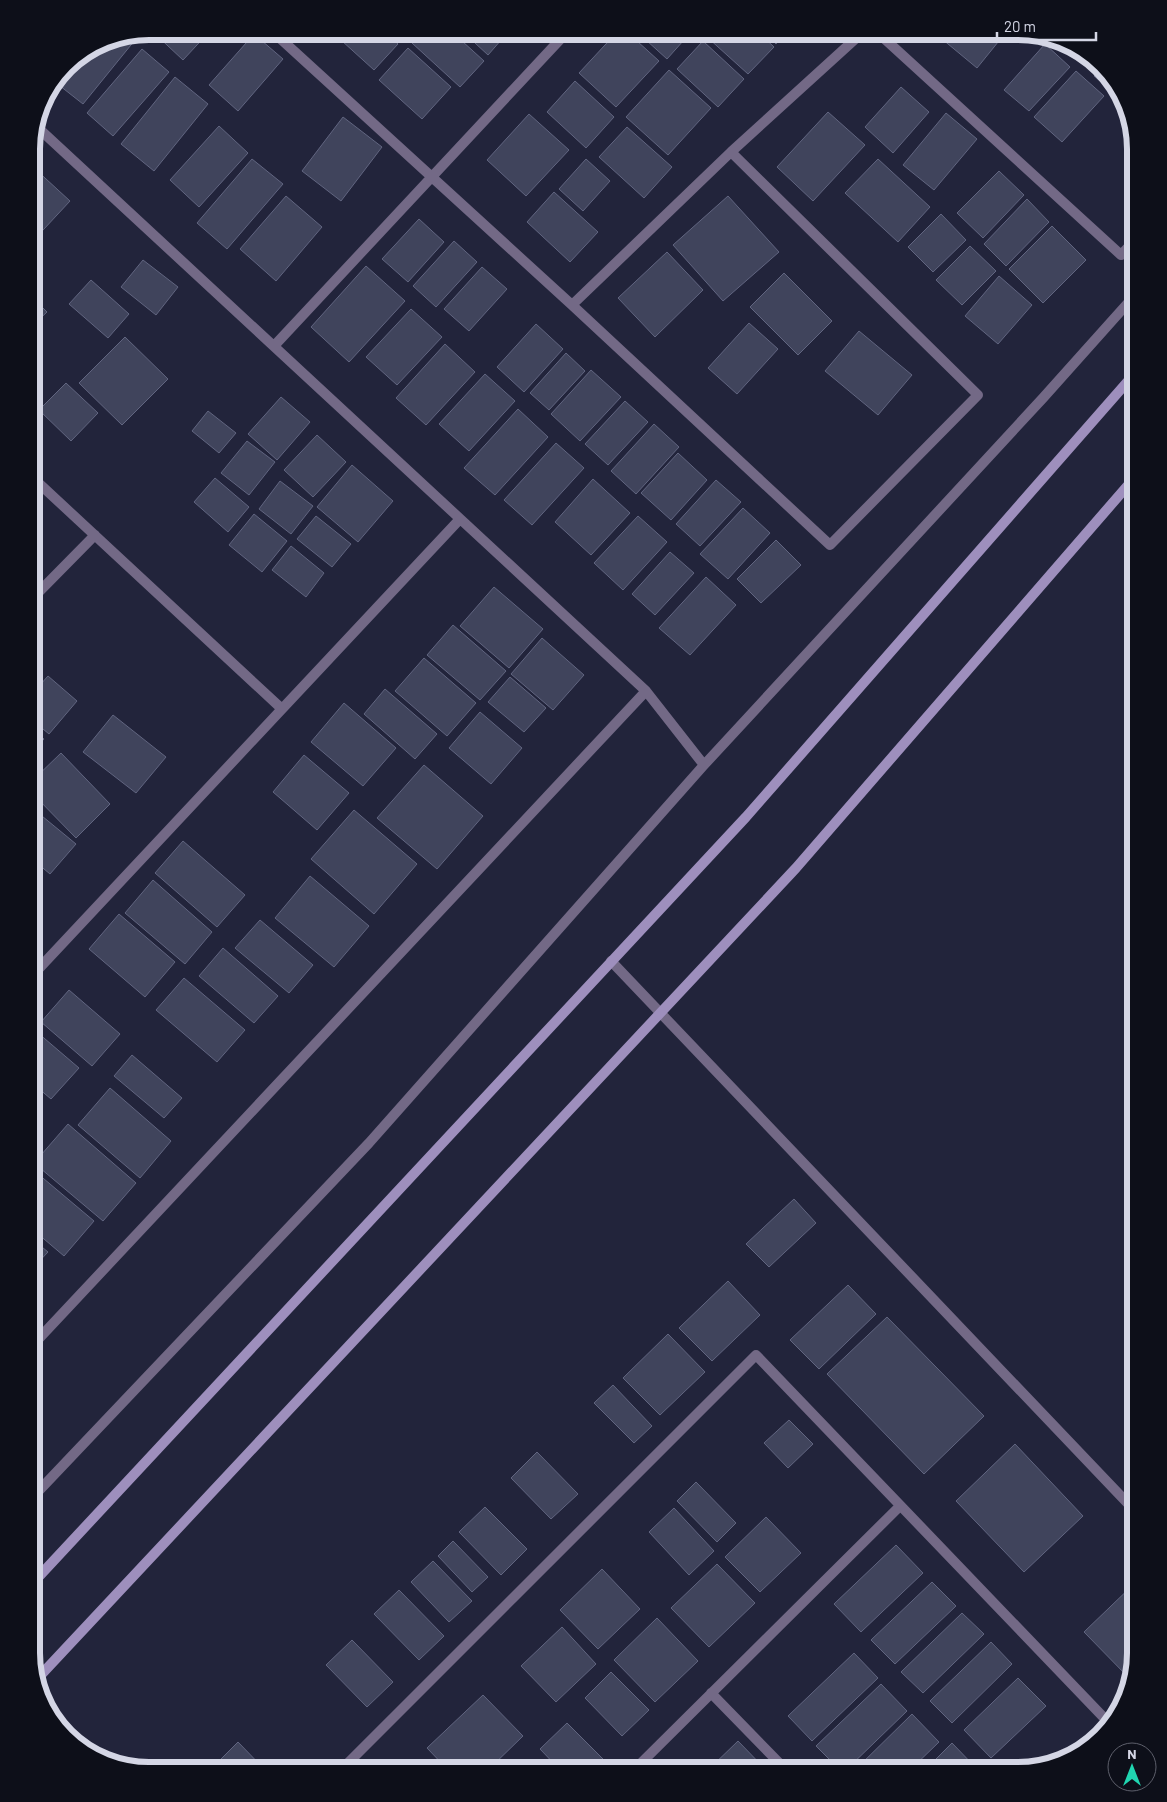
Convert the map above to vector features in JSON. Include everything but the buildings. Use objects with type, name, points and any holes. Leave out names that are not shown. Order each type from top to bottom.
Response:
[{"type":"street","points":[[282,40],[572,305],[830,545],[978,394],[731,152]]},
{"type":"street","points":[[274,346],[560,40]]},
{"type":"street","points":[[572,305],[731,152],[855,40]]},
{"type":"street","points":[[885,40],[1121,256],[1127,249]]},
{"type":"street","points":[[42,131],[646,691],[704,765]]},
{"type":"street","points":[[40,1490],[369,1143],[704,765],[1043,398],[1127,304]]},
{"type":"street","points":[[40,1575],[746,817],[1127,382]]},
{"type":"street","points":[[40,484],[282,709]]},
{"type":"street","points":[[42,1673],[796,868],[1127,486]]},
{"type":"street","points":[[40,967],[460,519]]},
{"type":"street","points":[[40,591],[95,535]]},
{"type":"street","points":[[40,1336],[646,691]]},
{"type":"street","points":[[611,961],[1127,1503]]},
{"type":"street","points":[[349,1762],[756,1354],[1105,1719]]},
{"type":"street","points":[[642,1762],[900,1506]]},
{"type":"street","points":[[711,1694],[778,1762]]}]
